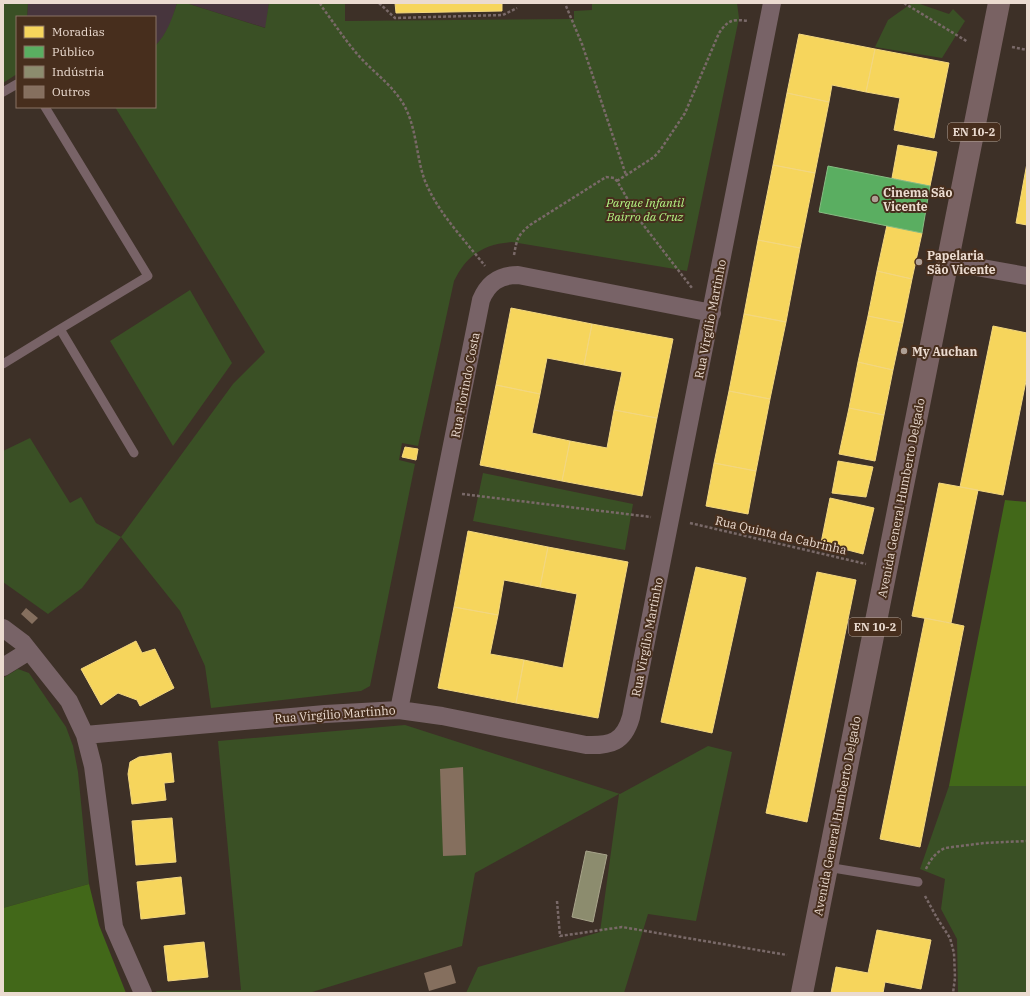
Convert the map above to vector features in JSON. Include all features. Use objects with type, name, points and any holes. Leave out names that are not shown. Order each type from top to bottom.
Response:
[{"type":"main road","name":"Avenida General Humberto Delgado","points":[[802,993],[999,3]]},
{"type":"street","name":"Rua Virgílio Martinho","points":[[85,735],[325,714],[399,710],[442,716],[586,745],[612,743],[619,739],[625,732],[631,717],[772,3]]},
{"type":"street","points":[[948,262],[1027,276]]},
{"type":"street","points":[[503,278],[518,275],[712,313]]},
{"type":"street","name":"Rua Florindo Costa","points":[[399,710],[481,300],[485,291],[503,278]]},
{"type":"street","points":[[3,628],[23,643],[69,701],[85,735],[93,766],[114,927],[143,993]]},
{"type":"street","points":[[3,666],[28,651]]},
{"type":"lane","points":[[3,92],[16,85]]},
{"type":"lane","points":[[3,364],[148,276],[46,108]]},
{"type":"lane","points":[[60,329],[134,453]]},
{"type":"lane","points":[[827,867],[918,882]]},
{"type":"path","points":[[320,3],[358,56],[393,89],[405,108],[412,127],[418,156],[426,181],[438,206],[503,278],[518,238],[522,232],[530,225],[606,177],[614,178],[641,222],[712,313]]},
{"type":"path","points":[[379,3],[395,18],[503,15],[517,8]]},
{"type":"path","points":[[566,6],[584,51],[626,175]]},
{"type":"path","points":[[617,181],[654,156],[667,141],[685,113],[719,33],[725,25],[736,19],[768,25]]},
{"type":"path","name":"Rua Quinta da Cabrinha","points":[[443,492],[671,519],[887,569]]},
{"type":"path","points":[[953,993],[955,978],[954,953],[950,938],[937,918],[918,882],[930,860],[940,850],[945,848],[984,843],[1027,841]]},
{"type":"path","points":[[557,901],[560,936],[622,926],[809,959]]},
{"type":"shaded area","points":[[28,3],[177,3],[171,23],[163,37],[156,45],[156,16],[27,16]]},
{"type":"shaded area","points":[[186,3],[269,3],[266,28]]},
{"type":"green space","points":[[3,3],[28,3],[27,16],[16,16],[16,75],[3,83]]},
{"type":"green space","name":"Parque Infantil Bairro da Cruz","points":[[177,3],[186,3],[265,28],[269,3],[345,3],[345,21],[574,19],[574,11],[592,10],[592,3],[737,3],[739,18],[687,271],[512,242],[493,245],[477,252],[464,264],[454,281],[418,446],[402,443],[399,460],[415,464],[370,686],[361,691],[211,708],[205,666],[180,611],[121,537],[233,384],[265,352],[116,108],[156,108],[156,45],[166,31]]},
{"type":"green space","points":[[912,3],[917,3],[949,14],[953,9],[965,21],[942,58],[875,47],[888,20]]},
{"type":"green space","points":[[190,290],[232,363],[173,446],[110,341]]},
{"type":"green space","points":[[30,438],[70,503],[81,497],[96,523],[121,537],[82,588],[48,614],[3,582],[3,451]]},
{"type":"green space","points":[[483,473],[633,504],[625,550],[473,521]]},
{"type":"green space","points":[[1005,500],[1027,502],[1027,786],[949,786]]},
{"type":"green space","points":[[18,669],[29,673],[66,727],[73,746],[78,772],[89,884],[3,908],[3,678]]},
{"type":"green space","points":[[405,725],[620,794],[708,746],[732,752],[696,921],[648,914],[624,993],[466,993],[478,967],[600,932],[619,794],[475,873],[462,946],[309,993],[157,993],[156,991],[241,990],[218,741]]},
{"type":"green space","points":[[949,786],[1027,786],[1027,993],[958,993],[957,939],[941,909],[945,879],[920,869]]},
{"type":"green space","points":[[89,884],[99,925],[126,993],[3,993],[3,908]]},
{"type":"building: Moradias","points":[[395,3],[502,3],[502,11],[396,13]]},
{"type":"building: Moradias","points":[[799,34],[875,49],[866,92],[832,85],[829,102],[787,93]]},
{"type":"building: Moradias","points":[[875,49],[949,63],[934,138],[894,130],[900,98],[866,92]]},
{"type":"building: Moradias","points":[[787,93],[829,102],[815,173],[773,165]]},
{"type":"building: Moradias","points":[[898,145],[937,152],[930,186],[892,178]]},
{"type":"building: Moradias","points":[[1027,163],[1027,225],[1016,223]]},
{"type":"building: Moradias","points":[[773,165],[815,173],[800,248],[758,240]]},
{"type":"building: Moradias","points":[[887,225],[922,233],[912,279],[877,271]]},
{"type":"building: Moradias","points":[[758,240],[800,248],[786,322],[744,314]]},
{"type":"building: Moradias","points":[[877,271],[912,279],[903,323],[868,316]]},
{"type":"building: Moradias","points":[[511,308],[592,324],[584,365],[547,358],[540,394],[496,385]]},
{"type":"building: Moradias","points":[[744,314],[786,322],[770,399],[729,391]]},
{"type":"building: Moradias","points":[[868,316],[903,323],[893,370],[858,362]]},
{"type":"building: Moradias","points":[[592,324],[673,339],[657,418],[614,410],[622,372],[584,365]]},
{"type":"building: Moradias","points":[[993,326],[1027,333],[1027,376],[1003,495],[960,487]]},
{"type":"building: Moradias","points":[[858,362],[893,370],[884,415],[849,408]]},
{"type":"building: Moradias","points":[[496,385],[540,394],[532,433],[570,441],[562,481],[480,465]]},
{"type":"building: Moradias","points":[[729,391],[770,399],[756,471],[714,463]]},
{"type":"building: Moradias","points":[[849,408],[884,415],[875,461],[839,454]]},
{"type":"building: Moradias","points":[[614,410],[657,418],[642,496],[562,481],[570,441],[607,448]]},
{"type":"building: Moradias","points":[[405,447],[418,449],[416,460],[402,457]]},
{"type":"building: Moradias","points":[[838,461],[873,467],[866,497],[832,493]]},
{"type":"building: Moradias","points":[[714,463],[756,471],[748,514],[706,506]]},
{"type":"building: Moradias","points":[[939,483],[978,490],[951,623],[912,616]]},
{"type":"building: Moradias","points":[[830,498],[874,508],[863,554],[821,543]]},
{"type":"building: Moradias","points":[[468,531],[548,547],[540,587],[504,580],[498,615],[454,607]]},
{"type":"building: Moradias","points":[[548,547],[628,562],[598,718],[516,703],[524,660],[563,668],[577,594],[540,587]]},
{"type":"building: Moradias","points":[[696,567],[746,578],[712,733],[661,722]]},
{"type":"building: Moradias","points":[[817,572],[856,580],[807,822],[766,813]]},
{"type":"building: Moradias","points":[[454,607],[498,615],[490,654],[524,660],[516,703],[438,688]]},
{"type":"building: Moradias","points":[[925,618],[964,626],[920,847],[880,839]]},
{"type":"building: Moradias","points":[[136,641],[142,653],[155,649],[174,688],[140,706],[137,700],[118,693],[101,705],[81,669]]},
{"type":"building: Moradias","points":[[171,753],[174,782],[164,783],[166,800],[132,804],[128,774],[130,762],[139,757]]},
{"type":"building: Moradias","points":[[172,818],[176,862],[136,865],[132,821]]},
{"type":"building: Moradias","points":[[181,877],[185,914],[141,919],[137,882]]},
{"type":"building: Moradias","points":[[877,930],[931,940],[921,989],[885,982],[883,993],[831,993],[836,967],[868,973]]},
{"type":"building: Moradias","points":[[204,942],[208,977],[168,981],[164,946]]},
{"type":"building: Público","name":"Cinema São Vicente","points":[[828,166],[930,186],[922,233],[819,212]]},
{"type":"building: Indústria","points":[[586,851],[607,855],[593,922],[572,917]]},
{"type":"building: Outros","points":[[26,608],[38,618],[32,624],[21,614]]},
{"type":"building: Outros","points":[[463,767],[466,855],[443,856],[440,769]]},
{"type":"building: Outros","points":[[451,965],[456,983],[429,991],[424,973]]},
{"type":"place","name":"Cinema São Vicente","points":[[875,199]]},
{"type":"place","name":"Papelaria São Vicente","points":[[919,262]]},
{"type":"place","name":"My Auchan","points":[[904,351]]}]
